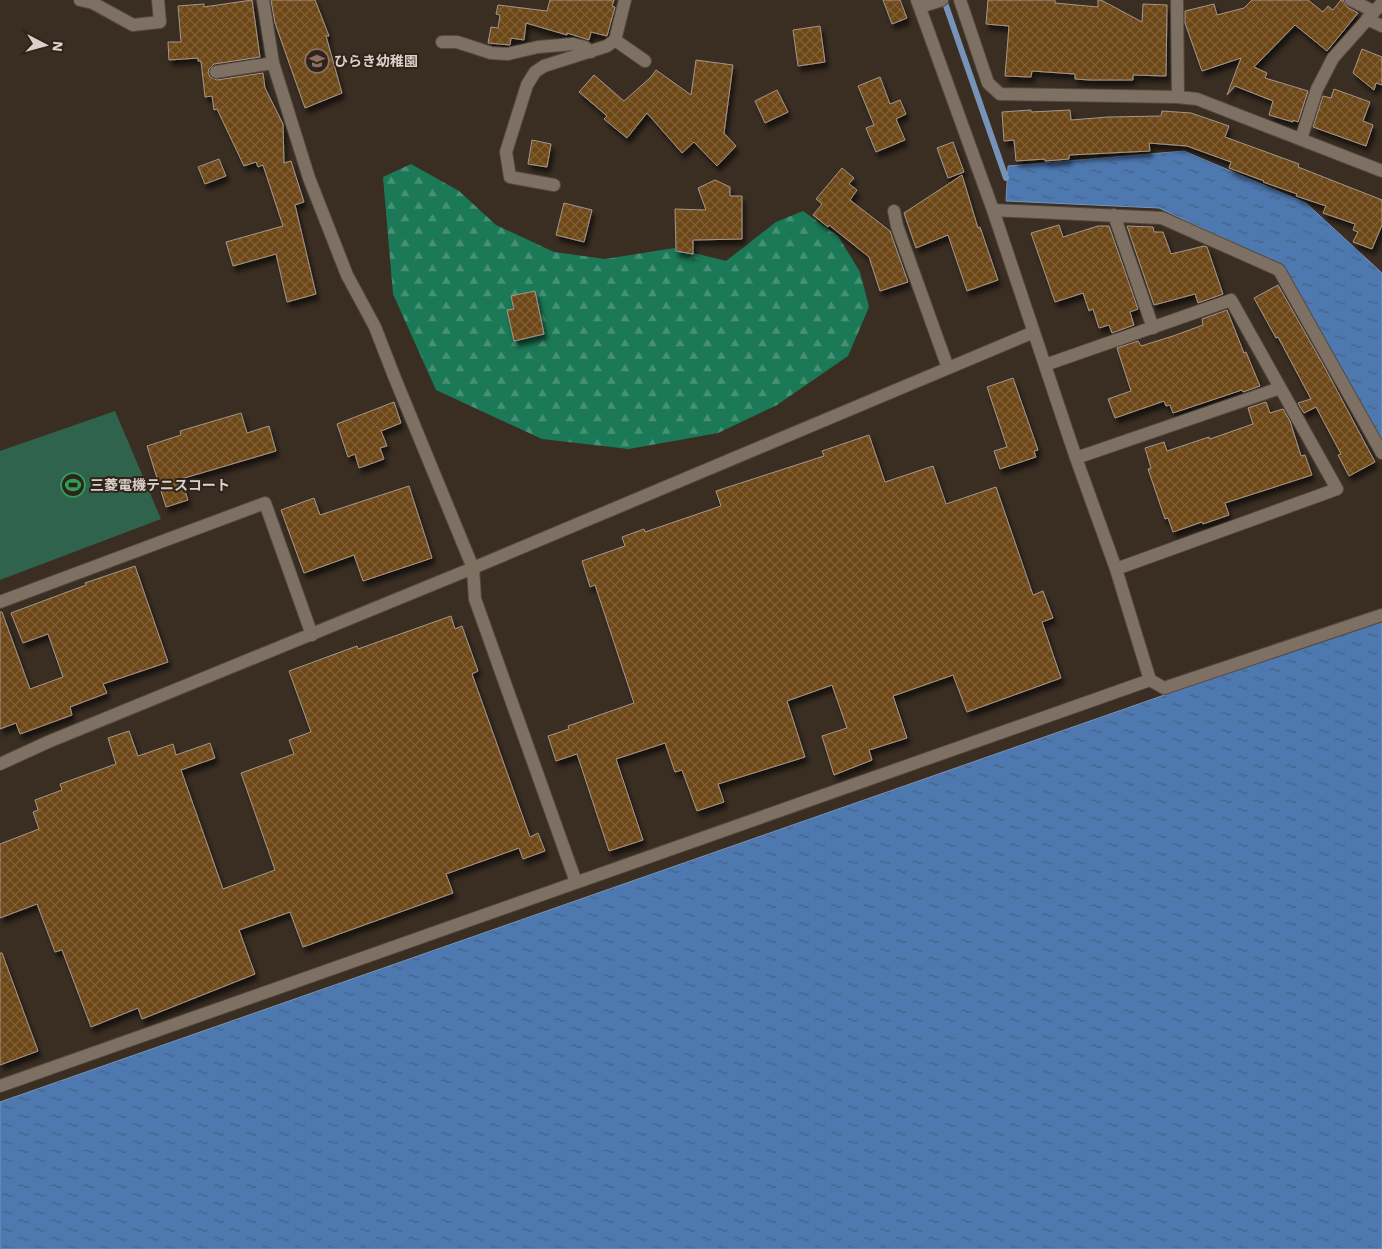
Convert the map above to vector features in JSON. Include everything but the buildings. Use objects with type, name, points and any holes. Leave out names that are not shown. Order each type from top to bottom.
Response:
[{"type":"street","points":[[80,0],[93,3],[133,25],[160,22],[158,0]]},
{"type":"street","points":[[263,0],[273,63],[309,178],[347,275],[375,327],[474,568],[475,599],[576,882]]},
{"type":"street","points":[[554,185],[510,177],[506,152],[527,85],[535,72],[544,66],[591,52],[607,46],[615,40],[626,0]]},
{"type":"street","points":[[960,0],[988,82],[1000,94],[1178,97],[1197,99],[1382,171]]},
{"type":"street","points":[[1351,0],[1374,11],[1382,26]]},
{"type":"street","points":[[1178,97],[1180,1]]},
{"type":"street","points":[[928,3],[993,210],[1076,458],[1116,569],[1150,680],[1164,688],[1382,615]]},
{"type":"street","points":[[1301,139],[1317,89],[1333,58],[1374,11]]},
{"type":"street","points":[[615,40],[645,61]]},
{"type":"street","points":[[442,42],[457,42],[491,53],[508,54],[538,47],[573,44],[585,46],[591,52]]},
{"type":"street","points":[[216,72],[273,63]]},
{"type":"street","points":[[993,210],[1162,218],[1279,270],[1382,453]]},
{"type":"street","points":[[894,212],[897,226],[948,368]]},
{"type":"street","points":[[1114,216],[1153,328]]},
{"type":"street","points":[[1045,365],[1232,300],[1337,489],[1116,569]]},
{"type":"street","points":[[0,764],[58,738],[474,568],[1034,332]]},
{"type":"street","points":[[1076,458],[1280,388]]},
{"type":"street","points":[[0,602],[265,504],[312,635]]},
{"type":"street","points":[[0,1086],[1150,680]]},
{"type":"green space","points":[[411,164],[459,191],[496,225],[554,252],[605,259],[674,248],[726,261],[776,222],[803,211],[838,236],[860,272],[869,307],[848,356],[777,405],[718,433],[629,449],[542,439],[436,390],[393,294],[383,177]]},
{"type":"green space","name":"三菱電機テニスコート","points":[[115,411],[161,519],[0,580],[0,451]]},
{"type":"water","points":[[1184,151],[1306,203],[1382,273],[1382,443],[1283,266],[1159,208],[1006,201],[1008,166]]},
{"type":"water","points":[[1382,619],[1382,1249],[0,1249],[0,1102]]},
{"type":"waterway","points":[[944,0],[1006,178]]},
{"type":"place","name":"ひらき幼稚園","points":[[317,61]]},
{"type":"place","name":"三菱電機テニスコート","points":[[73,485]]}]
